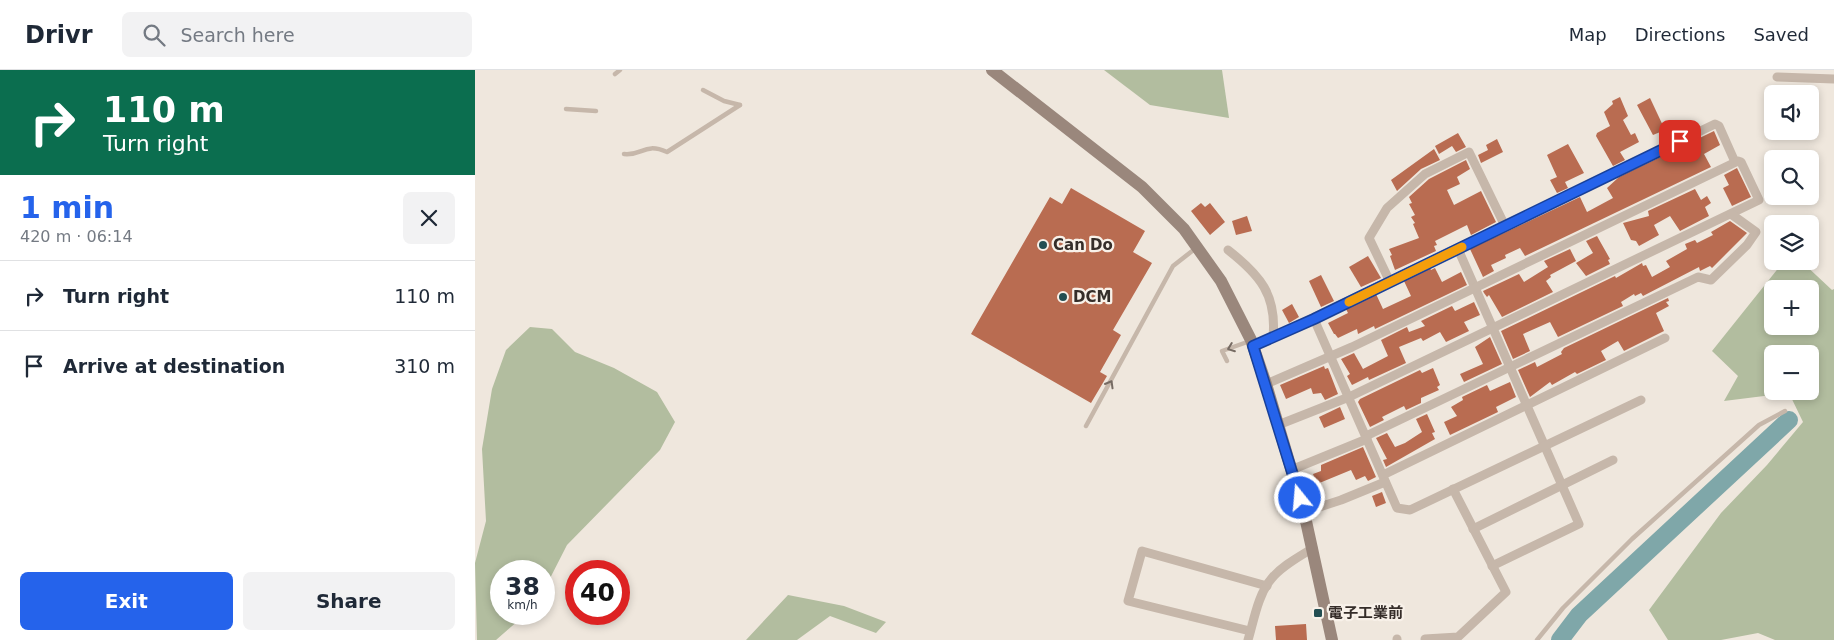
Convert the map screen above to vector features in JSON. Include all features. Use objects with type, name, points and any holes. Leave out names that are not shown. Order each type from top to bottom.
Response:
[{"type":"street","points":[[992,70],[1142,187],[1184,228],[1221,281],[1252,343],[1266,384],[1304,512],[1332,640]]},
{"type":"street","points":[[1777,77],[1834,79]]},
{"type":"street","points":[[1252,343],[1273,337],[1314,319],[1715,124],[1719,126],[1735,162]]},
{"type":"street","points":[[1390,282],[1369,238],[1387,208],[1425,174],[1461,156],[1471,153],[1505,226]]},
{"type":"street","points":[[1266,384],[1331,357],[1735,162],[1741,162],[1759,200],[1349,397],[1277,425]]},
{"type":"street","points":[[1291,470],[1367,438],[1698,277],[1711,280],[1747,245],[1756,232],[1731,214]]},
{"type":"street","points":[[1457,249],[1579,524],[1492,566]]},
{"type":"street","points":[[1228,250],[1251,268],[1265,287],[1274,325],[1273,337]]},
{"type":"street","points":[[1314,319],[1397,508],[1410,510],[1641,400]]},
{"type":"street","points":[[1304,512],[1341,500],[1665,338]]},
{"type":"street","points":[[1473,529],[1613,460]]},
{"type":"street","points":[[1425,640],[1458,637],[1506,592],[1453,490]]},
{"type":"street","points":[[1267,586],[1142,551],[1128,601],[1249,636],[1267,586],[1282,569],[1313,548]]},
{"type":"lane","points":[[615,74],[620,70]]},
{"type":"lane","points":[[624,154],[633,155],[645,148],[658,148],[667,152],[739,105],[724,101],[703,90]]},
{"type":"lane","points":[[566,109],[596,111]]},
{"type":"lane","points":[[1086,426],[1173,266],[1198,246]]},
{"type":"lane","points":[[1227,361],[1222,351],[1252,343]]},
{"type":"lane","points":[[1537,640],[1563,608],[1632,538],[1759,424],[1785,411]]},
{"type":"green space","points":[[1104,70],[1222,70],[1229,118],[1150,105]]},
{"type":"green space","points":[[1777,270],[1811,270],[1832,290],[1834,289],[1834,640],[1775,640],[1758,633],[1721,640],[1668,640],[1649,610],[1721,513],[1767,465],[1803,422],[1792,400],[1819,400],[1819,345],[1764,345],[1764,396],[1724,401],[1738,376],[1712,351],[1764,286],[1764,335],[1819,335],[1819,280],[1769,280]]},
{"type":"green space","points":[[530,327],[552,329],[575,352],[614,368],[657,392],[675,422],[660,450],[567,545],[555,568],[555,560],[490,560],[490,625],[513,625],[496,640],[477,640],[475,563],[486,521],[482,449],[492,389],[506,350]]},
{"type":"green space","points":[[788,595],[844,606],[886,622],[876,633],[830,616],[797,640],[746,640]]},
{"type":"building","points":[[1620,97],[1628,116],[1623,120],[1631,135],[1635,133],[1639,142],[1620,152],[1625,160],[1613,166],[1596,136],[1597,133],[1610,126],[1604,112],[1613,104],[1612,101]]},
{"type":"building","points":[[1650,98],[1665,130],[1653,135],[1637,105]]},
{"type":"building","points":[[1714,131],[1720,145],[1704,154],[1711,167],[1525,256],[1520,248],[1505,255],[1506,258],[1491,265],[1494,271],[1483,277],[1470,249],[1580,197],[1587,212],[1613,198],[1607,188],[1619,177]]},
{"type":"building","points":[[1458,133],[1466,147],[1456,152],[1452,146],[1439,154],[1435,146]]},
{"type":"building","points":[[1497,139],[1503,152],[1481,163],[1478,155],[1488,150],[1486,145]]},
{"type":"building","points":[[1568,144],[1584,173],[1565,182],[1568,188],[1557,193],[1550,180],[1557,177],[1547,155]]},
{"type":"building","points":[[1434,149],[1440,160],[1421,169],[1397,191],[1391,180]]},
{"type":"building","points":[[1466,160],[1470,169],[1457,177],[1460,184],[1447,190],[1454,205],[1481,191],[1496,222],[1471,235],[1467,225],[1435,241],[1437,245],[1434,246],[1436,251],[1395,270],[1389,249],[1419,238],[1413,224],[1415,223],[1411,217],[1415,215],[1409,204],[1412,203],[1409,197],[1429,179]]},
{"type":"building","points":[[1737,168],[1751,197],[1732,206],[1723,188],[1729,185],[1724,175]]},
{"type":"building","name":"DCM","points":[[1071,188],[1145,231],[1133,252],[1152,263],[1113,330],[1121,335],[1100,372],[1107,376],[1091,403],[971,334],[1050,197],[1062,204]]},
{"type":"building","points":[[1695,189],[1701,200],[1707,196],[1711,203],[1705,207],[1709,216],[1680,231],[1670,216],[1654,225],[1659,235],[1639,246],[1636,241],[1631,240],[1623,223],[1649,216],[1648,211]]},
{"type":"building","points":[[1201,203],[1205,207],[1210,203],[1225,222],[1210,235],[1191,211]]},
{"type":"building","points":[[1247,216],[1252,231],[1236,235],[1232,221]]},
{"type":"building","points":[[1730,221],[1747,233],[1712,268],[1710,266],[1700,271],[1699,267],[1643,296],[1641,293],[1635,296],[1634,294],[1621,302],[1623,306],[1558,337],[1550,322],[1523,334],[1530,351],[1513,359],[1501,331],[1615,276],[1616,278],[1642,263],[1643,266],[1646,265],[1652,277],[1670,267],[1666,261],[1687,249],[1685,244],[1695,240],[1697,243],[1713,235],[1711,232]]},
{"type":"building","points":[[1597,236],[1610,259],[1608,260],[1610,264],[1586,276],[1576,263],[1593,253],[1586,241]]},
{"type":"building","points":[[1570,249],[1576,261],[1550,275],[1551,277],[1546,281],[1553,292],[1502,317],[1489,295],[1487,297],[1483,291],[1519,274],[1524,282],[1548,267],[1544,261]]},
{"type":"building","points":[[1368,256],[1381,278],[1361,287],[1349,267]]},
{"type":"building","points":[[1430,268],[1431,270],[1435,268],[1442,282],[1461,272],[1467,285],[1375,329],[1374,326],[1358,334],[1357,329],[1338,338],[1334,334],[1328,323],[1348,313],[1346,309],[1376,294],[1383,309],[1411,296],[1404,281]]},
{"type":"building","points":[[1321,275],[1334,301],[1321,307],[1309,281]]},
{"type":"building","points":[[1668,298],[1669,301],[1666,302],[1669,306],[1656,313],[1664,331],[1624,351],[1618,341],[1601,351],[1606,360],[1577,374],[1575,372],[1552,385],[1550,382],[1530,397],[1518,370],[1535,362],[1537,367],[1562,354],[1561,352],[1564,348]]},
{"type":"building","points":[[1474,302],[1480,315],[1464,322],[1469,331],[1446,342],[1440,332],[1423,341],[1421,338],[1399,347],[1406,363],[1369,380],[1368,377],[1352,385],[1347,376],[1350,374],[1341,359],[1354,353],[1363,369],[1388,356],[1381,340],[1407,327],[1409,332],[1425,326],[1421,321],[1452,306],[1455,311]]},
{"type":"building","points":[[1292,304],[1299,317],[1289,323],[1282,310]]},
{"type":"building","points":[[1490,337],[1502,364],[1464,382],[1460,374],[1483,364],[1475,347]]},
{"type":"building","points":[[1324,366],[1325,369],[1328,368],[1338,394],[1325,400],[1321,393],[1313,394],[1311,388],[1286,399],[1280,385]]},
{"type":"building","points":[[1433,368],[1440,385],[1437,387],[1439,390],[1421,398],[1421,403],[1406,410],[1404,406],[1382,417],[1384,420],[1370,427],[1358,402],[1360,399],[1420,370],[1422,373]]},
{"type":"building","points":[[1510,382],[1516,397],[1496,407],[1498,412],[1450,435],[1444,422],[1457,416],[1451,407],[1463,400],[1462,397],[1487,385],[1490,391]]},
{"type":"building","points":[[1340,407],[1345,419],[1324,428],[1319,417]]},
{"type":"building","points":[[1427,414],[1435,432],[1432,433],[1435,439],[1386,467],[1383,460],[1387,459],[1376,438],[1387,433],[1395,447],[1405,443],[1422,432],[1416,419]]},
{"type":"building","points":[[1363,447],[1376,477],[1368,481],[1365,476],[1356,480],[1351,470],[1317,484],[1313,474],[1321,471],[1321,465]]},
{"type":"building","points":[[1382,492],[1386,503],[1376,507],[1372,496]]},
{"type":"building","points":[[1306,624],[1307,640],[1276,640],[1275,626]]},
{"type":"waterway","points":[[1560,640],[1579,615],[1789,420]]},
{"type":"slow traffic","points":[[1349,302],[1462,247]]},
{"type":"place","name":"Can Do","points":[[1043,245]]},
{"type":"place","name":"DCM","points":[[1063,297]]},
{"type":"place","name":"電子工業前","points":[[1318,613]]},
{"type":"route","points":[[1300,498],[1253,346],[1314,319],[1680,141]]}]
